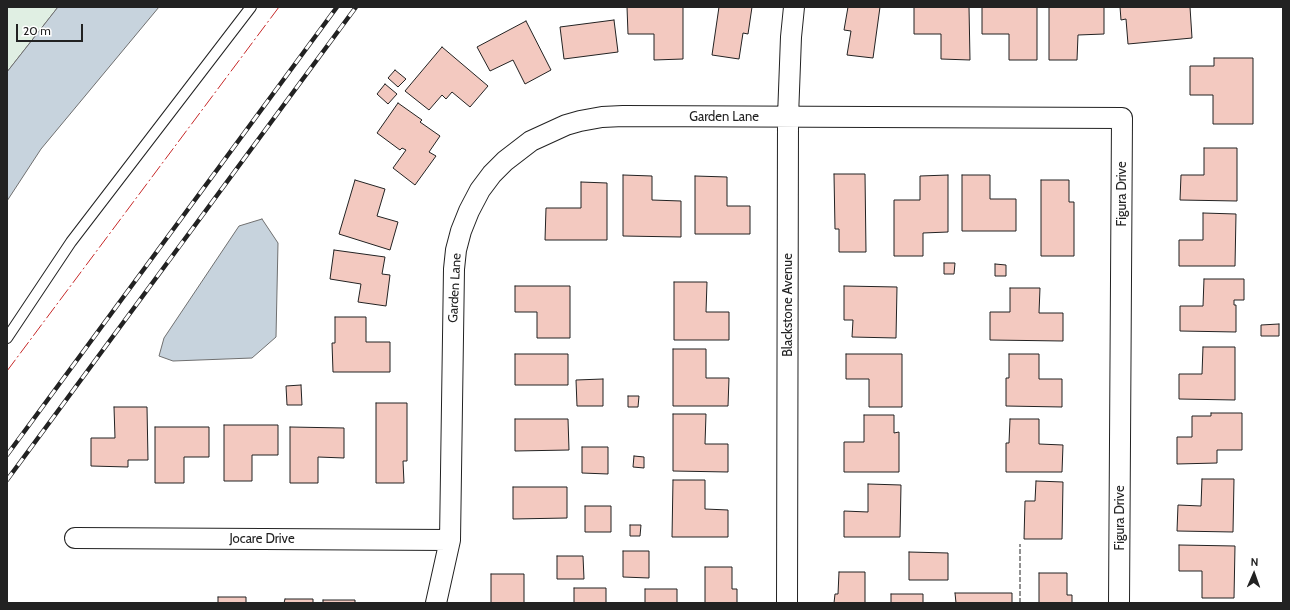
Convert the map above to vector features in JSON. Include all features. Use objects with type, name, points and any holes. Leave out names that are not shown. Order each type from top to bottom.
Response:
[{"type":"street","name":"Blackstone Avenue","points":[[787,603],[788,117],[791,37],[794,7]]},
{"type":"street","name":"Garden Lane","points":[[436,603],[450,540],[452,502],[454,269],[456,250],[461,231],[469,211],[480,190],[492,174],[505,161],[531,141],[566,125],[580,121],[602,117],[623,116],[788,117]]},
{"type":"street","name":"Figura Drive","points":[[788,117],[1122,118],[1119,603]]},
{"type":"street","name":"Jocare Drive","points":[[75,538],[450,540]]},
{"type":"lane","points":[[7,338],[71,242],[251,7]]},
{"type":"green space","points":[[7,7],[58,7],[7,72]]},
{"type":"shaded area","points":[[58,7],[159,7],[41,149],[7,201],[7,72]]},
{"type":"shaded area","points":[[262,219],[278,243],[276,337],[252,358],[173,361],[159,356],[164,338],[239,226]]},
{"type":"building","points":[[627,7],[683,7],[683,59],[654,60],[654,34],[628,34]]},
{"type":"building","points":[[719,7],[752,7],[748,34],[743,33],[739,59],[712,55]]},
{"type":"building","points":[[848,7],[880,7],[873,58],[847,55],[851,31],[844,30]]},
{"type":"building","points":[[914,7],[969,7],[970,60],[941,59],[941,34],[914,34]]},
{"type":"building","points":[[982,7],[1037,7],[1037,60],[1009,60],[1009,34],[982,34]]},
{"type":"building","points":[[1049,7],[1104,7],[1104,34],[1078,35],[1077,60],[1049,60]]},
{"type":"building","points":[[1120,7],[1190,7],[1192,38],[1128,44],[1126,19],[1121,20]]},
{"type":"building","points":[[614,20],[618,52],[564,59],[560,27]]},
{"type":"building","points":[[526,21],[551,70],[525,84],[513,60],[490,71],[477,47]]},
{"type":"building","points":[[442,47],[488,86],[470,107],[452,92],[446,99],[442,95],[429,110],[405,91]]},
{"type":"building","points":[[1214,58],[1253,58],[1253,124],[1213,124],[1213,95],[1190,95],[1190,66],[1214,66]]},
{"type":"building","points":[[395,70],[406,79],[398,87],[388,78]]},
{"type":"building","points":[[385,84],[397,94],[388,104],[377,94]]},
{"type":"building","points":[[398,103],[422,120],[420,122],[440,136],[429,152],[436,156],[415,185],[393,168],[406,150],[402,148],[400,150],[377,133]]},
{"type":"building","points":[[1204,148],[1237,148],[1237,201],[1180,200],[1181,175],[1204,175]]},
{"type":"building","points":[[834,174],[865,174],[866,252],[839,252],[839,229],[835,229]]},
{"type":"building","points":[[623,175],[652,176],[652,200],[681,201],[681,237],[623,236]]},
{"type":"building","points":[[948,175],[948,232],[923,233],[923,256],[894,256],[894,200],[920,200],[920,176]]},
{"type":"building","points":[[962,175],[990,175],[990,199],[1016,199],[1016,231],[962,231]]},
{"type":"building","points":[[695,176],[727,177],[727,206],[750,206],[750,234],[695,234]]},
{"type":"building","points":[[355,180],[385,189],[377,216],[398,222],[390,250],[339,234]]},
{"type":"building","points":[[1041,180],[1069,180],[1069,202],[1074,202],[1074,256],[1041,256]]},
{"type":"building","points":[[581,182],[607,183],[607,240],[545,240],[546,208],[581,208]]},
{"type":"building","points":[[1203,213],[1236,214],[1235,266],[1179,266],[1179,240],[1203,240]]},
{"type":"building","points":[[334,250],[385,257],[382,274],[390,275],[386,306],[358,302],[361,284],[330,279]]},
{"type":"building","points":[[944,263],[955,263],[954,274],[944,274]]},
{"type":"building","points":[[995,264],[1006,265],[1006,276],[995,276]]},
{"type":"building","points":[[1204,279],[1244,279],[1244,300],[1234,300],[1234,305],[1236,305],[1236,332],[1180,331],[1180,306],[1203,306]]},
{"type":"building","points":[[674,282],[707,282],[706,312],[729,312],[729,340],[674,340]]},
{"type":"building","points":[[515,286],[570,286],[570,338],[537,338],[537,312],[515,312]]},
{"type":"building","points":[[844,286],[897,287],[896,338],[852,337],[853,320],[844,320]]},
{"type":"building","points":[[1010,288],[1040,288],[1039,313],[1063,313],[1063,341],[990,340],[990,312],[1010,312]]},
{"type":"building","points":[[335,317],[366,317],[366,342],[390,342],[390,372],[333,372],[332,343],[335,343]]},
{"type":"building","points":[[1279,324],[1279,336],[1261,336],[1261,325]]},
{"type":"building","points":[[1203,347],[1235,347],[1235,400],[1179,399],[1179,374],[1202,374]]},
{"type":"building","points":[[673,349],[706,349],[706,378],[729,378],[728,406],[673,406]]},
{"type":"building","points":[[515,354],[568,354],[568,385],[515,385]]},
{"type":"building","points":[[846,354],[902,354],[902,407],[869,407],[869,379],[846,379]]},
{"type":"building","points":[[1009,354],[1039,354],[1039,379],[1062,379],[1062,407],[1006,406],[1006,378],[1009,378]]},
{"type":"building","points":[[603,379],[603,406],[577,406],[576,380]]},
{"type":"building","points":[[301,385],[302,405],[287,405],[286,386]]},
{"type":"building","points":[[628,396],[639,396],[638,407],[628,407]]},
{"type":"building","points":[[376,403],[407,403],[407,461],[403,461],[404,483],[376,483]]},
{"type":"building","points":[[114,407],[147,407],[148,460],[128,460],[128,467],[91,466],[91,438],[115,438]]},
{"type":"building","points":[[1211,413],[1242,413],[1242,450],[1217,450],[1217,463],[1177,464],[1177,437],[1192,437],[1192,416],[1211,416]]},
{"type":"building","points":[[673,414],[706,414],[705,444],[728,444],[728,472],[673,471]]},
{"type":"building","points":[[864,415],[894,415],[894,433],[899,432],[899,472],[844,472],[844,442],[864,442]]},
{"type":"building","points":[[515,419],[568,419],[569,450],[515,451]]},
{"type":"building","points":[[1010,419],[1039,419],[1039,444],[1063,445],[1062,472],[1006,472],[1006,443],[1009,443]]},
{"type":"building","points":[[224,425],[278,425],[278,455],[252,455],[252,481],[224,481]]},
{"type":"building","points":[[155,427],[209,427],[209,457],[184,457],[184,483],[155,483]]},
{"type":"building","points":[[290,427],[344,428],[344,458],[318,457],[318,483],[290,483]]},
{"type":"building","points":[[582,447],[608,447],[608,474],[582,473]]},
{"type":"building","points":[[634,456],[644,457],[644,468],[633,467]]},
{"type":"building","points":[[1202,479],[1234,479],[1233,532],[1177,531],[1178,505],[1201,506]]},
{"type":"building","points":[[673,480],[705,480],[705,509],[728,510],[728,537],[672,537]]},
{"type":"building","points":[[1036,481],[1063,482],[1062,539],[1024,539],[1025,501],[1035,501]]},
{"type":"building","points":[[868,484],[901,485],[900,537],[844,537],[844,511],[868,512]]},
{"type":"building","points":[[513,487],[567,487],[567,518],[513,519]]},
{"type":"building","points":[[585,506],[611,506],[611,532],[585,532]]},
{"type":"building","points":[[630,525],[641,525],[640,536],[630,536]]},
{"type":"building","points":[[1179,545],[1235,546],[1234,598],[1202,598],[1202,571],[1179,571]]},
{"type":"building","points":[[623,551],[649,551],[649,578],[623,577]]},
{"type":"building","points":[[909,552],[948,553],[948,580],[909,580]]},
{"type":"building","points":[[557,556],[583,556],[584,579],[557,579]]},
{"type":"building","points":[[705,567],[732,567],[732,589],[737,589],[737,603],[705,603]]},
{"type":"building","points":[[839,572],[865,572],[865,603],[834,603],[835,594],[838,594]]},
{"type":"building","points":[[1039,573],[1067,573],[1067,595],[1072,595],[1072,603],[1039,603]]},
{"type":"building","points":[[491,574],[524,574],[524,603],[491,603]]},
{"type":"building","points":[[574,588],[606,588],[606,603],[574,603]]},
{"type":"building","points":[[645,589],[677,589],[677,603],[645,603]]},
{"type":"building","points":[[955,593],[1012,593],[1012,603],[956,603]]},
{"type":"building","points":[[891,594],[923,594],[923,603],[891,603]]},
{"type":"building","points":[[218,597],[246,597],[246,603],[218,603]]},
{"type":"building","points":[[285,599],[313,599],[313,603],[284,603]]},
{"type":"building","points":[[323,600],[355,600],[355,603],[323,603]]},
{"type":"railway","points":[[7,455],[337,7]]},
{"type":"railway","points":[[7,480],[356,7]]},
{"type":"fence","points":[[1020,544],[1020,603]]},
{"type":"power","points":[[7,371],[279,7]]}]
